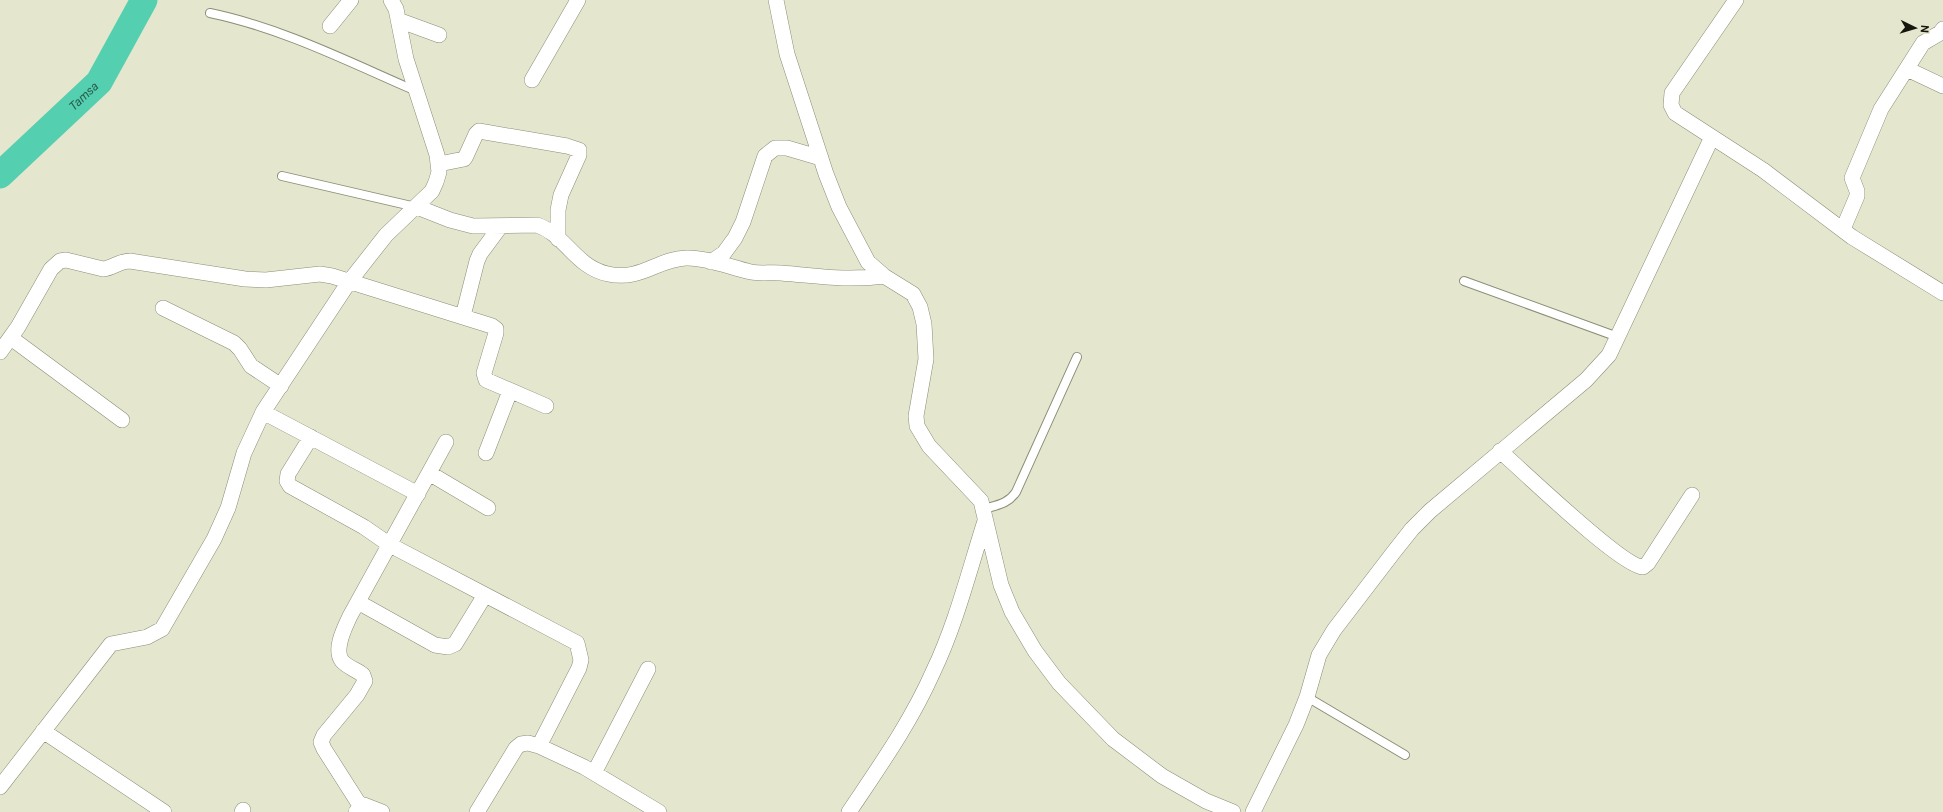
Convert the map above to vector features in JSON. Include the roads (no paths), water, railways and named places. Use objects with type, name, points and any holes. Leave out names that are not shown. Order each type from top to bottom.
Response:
[{"type":"street","points":[[330,26],[351,0]]},
{"type":"street","points":[[0,787],[111,644],[155,634],[164,625],[214,539],[228,508],[244,453],[263,412],[348,282],[378,244],[432,191],[436,182],[439,164],[426,119],[406,60],[396,9],[391,0]]},
{"type":"street","points":[[532,80],[578,0]]},
{"type":"street","points":[[776,0],[787,54],[821,158],[839,207],[862,253],[871,266],[913,294],[920,307],[924,324],[926,359],[916,416],[917,426],[929,446],[981,501],[1001,585],[1012,612],[1035,651],[1059,683],[1113,739],[1162,776],[1206,801],[1234,812]]},
{"type":"street","points":[[1736,0],[1705,47],[1677,83],[1670,98],[1671,106],[1675,113],[1763,170],[1852,237],[1943,293]]},
{"type":"street","points":[[398,20],[439,35]]},
{"type":"street","points":[[1843,229],[1857,196],[1857,191],[1852,178],[1877,118],[1923,43],[1940,33],[1943,29]]},
{"type":"street","points":[[1907,68],[1943,86]]},
{"type":"street","points":[[439,164],[464,159],[479,130],[575,148],[578,150],[579,155],[561,195],[558,210],[558,239]]},
{"type":"street","points":[[1253,812],[1296,725],[1307,697],[1319,655],[1331,636],[1393,553],[1412,529],[1430,511],[1500,450],[1599,368],[1609,355],[1638,296],[1676,210],[1712,138]]},
{"type":"street","points":[[711,262],[724,253],[735,238],[743,222],[765,156],[775,148],[787,148],[821,158]]},
{"type":"street","points":[[417,207],[462,224],[500,227],[537,225],[544,227],[582,263],[595,270],[608,274],[634,275],[679,259],[693,258],[753,272],[782,273],[829,279],[861,279],[884,276]]},
{"type":"street","points":[[462,316],[476,261],[500,227]]},
{"type":"street","points":[[0,352],[11,338],[51,269],[60,260],[66,260],[103,270],[108,269],[118,262],[130,261],[244,279],[266,280],[320,274],[492,326],[496,329],[496,338],[484,377],[489,382],[546,406]]},
{"type":"street","points":[[163,308],[234,343],[240,349],[251,366],[281,386]]},
{"type":"street","points":[[11,338],[122,420]]},
{"type":"street","points":[[486,452],[510,391]]},
{"type":"street","points":[[263,412],[418,494]]},
{"type":"street","points":[[311,437],[288,474],[287,481],[290,486],[364,527],[390,545],[577,643],[581,660],[579,668],[539,746]]},
{"type":"street","points":[[382,812],[370,806],[358,809],[321,742],[358,695],[365,681],[363,675],[342,661],[340,655],[343,634],[358,602],[446,442]]},
{"type":"street","points":[[1500,450],[1603,543],[1636,566],[1643,567],[1648,563],[1692,495]]},
{"type":"street","points":[[429,473],[488,508]]},
{"type":"street","points":[[849,812],[906,724],[933,673],[944,647],[985,514]]},
{"type":"street","points":[[358,602],[435,645],[448,647],[454,644],[485,595]]},
{"type":"street","points":[[594,773],[648,669]]},
{"type":"street","points":[[43,731],[164,812]]},
{"type":"street","points":[[477,812],[516,748],[521,744],[528,743],[539,746],[594,773],[659,812]]},
{"type":"lane","points":[[210,13],[235,18],[278,32],[419,98]]},
{"type":"lane","points":[[282,176],[417,207]]},
{"type":"lane","points":[[1464,281],[1618,337]]},
{"type":"lane","points":[[985,514],[1006,503],[1016,492],[1077,357]]},
{"type":"lane","points":[[1307,697],[1405,755]]},
{"type":"waterway","name":"Tamsa","points":[[0,175],[99,82],[144,0]]}]
